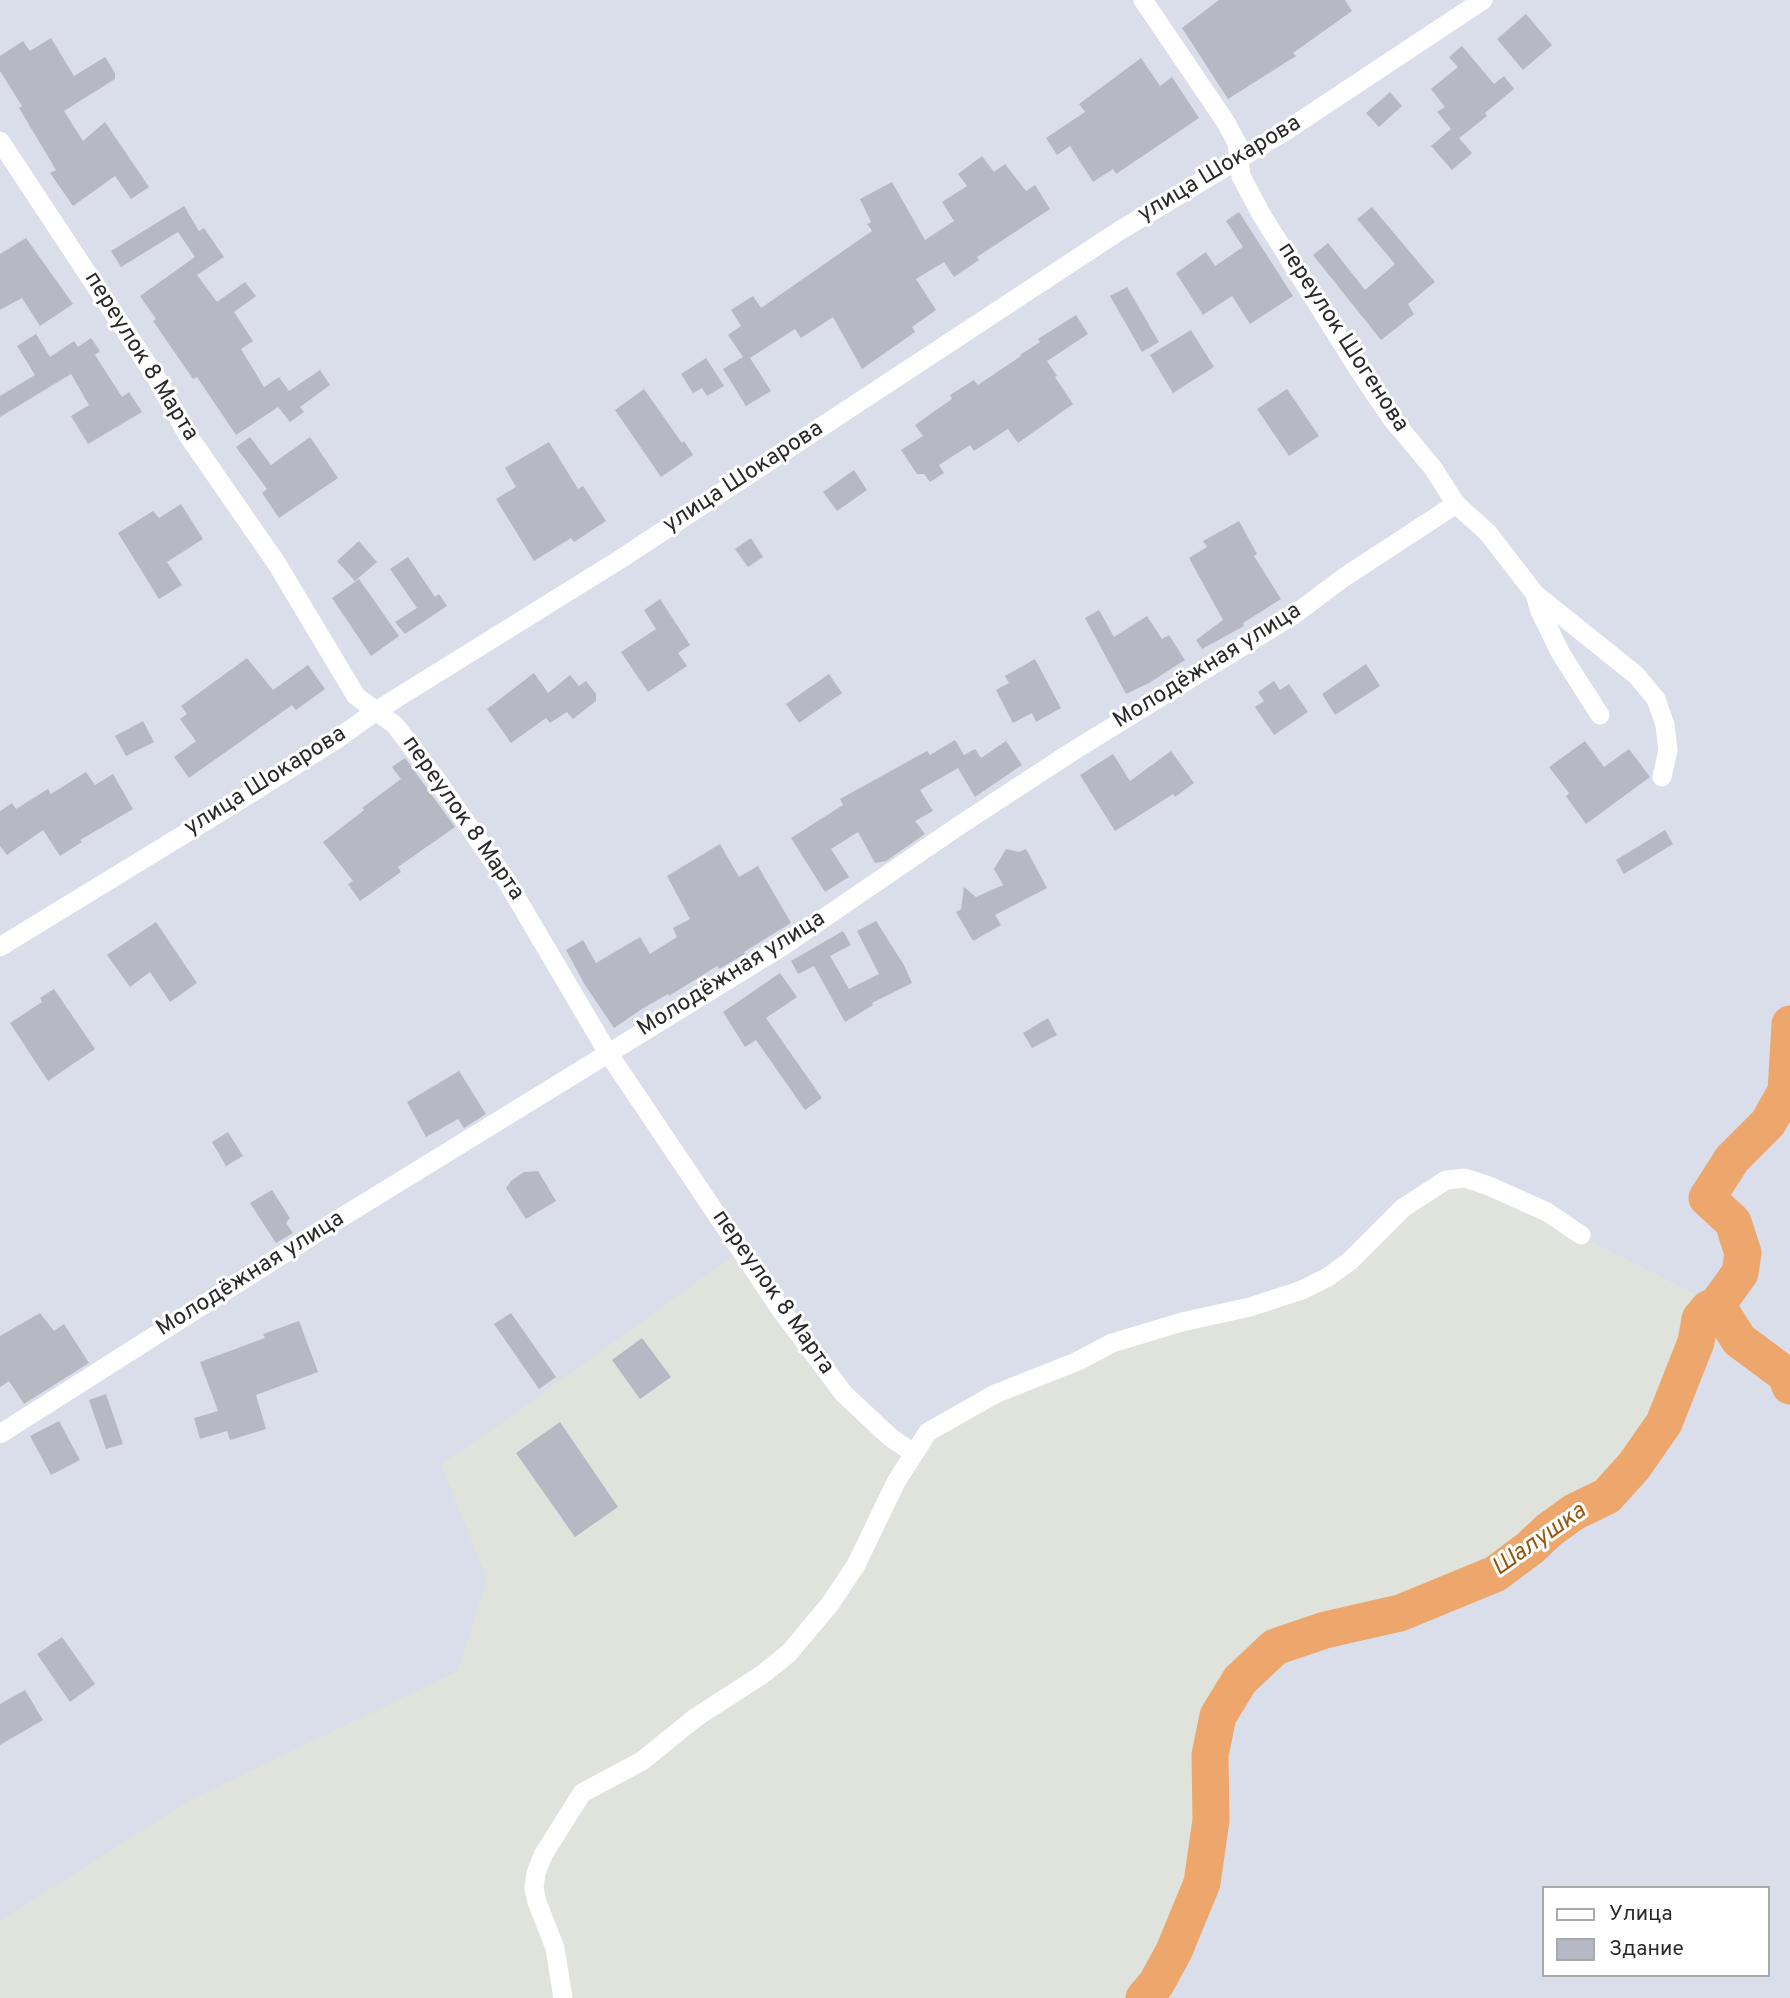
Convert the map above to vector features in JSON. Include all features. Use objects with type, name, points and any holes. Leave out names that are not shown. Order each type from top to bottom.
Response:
[{"type":"street","name":"переулок Шогенова","points":[[1143,0],[1225,121],[1237,143],[1241,176],[1261,214],[1352,361],[1392,419],[1433,468],[1456,504],[1488,533],[1535,594],[1636,675],[1656,699],[1665,725],[1668,750],[1662,777]]},
{"type":"street","name":"улица Шокарова","points":[[0,947],[257,790],[376,711],[619,560],[1119,231],[1287,130],[1483,0]]},
{"type":"street","name":"переулок 8 Марта","points":[[0,141],[157,379],[187,434],[277,564],[356,696],[396,726],[408,740],[506,880],[608,1053],[781,1310],[844,1394],[890,1437],[913,1453]]},
{"type":"street","name":"Молодёжная улица","points":[[0,1434],[323,1229],[783,946],[1070,752],[1294,614],[1343,578],[1456,504]]},
{"type":"street","points":[[1535,594],[1540,611],[1561,654],[1600,715]]},
{"type":"street","points":[[563,1998],[555,1948],[534,1888],[543,1855],[582,1793],[642,1762],[695,1718],[763,1674],[789,1653],[830,1604],[856,1564],[896,1482],[928,1432],[995,1394],[1078,1361],[1112,1343],[1182,1322],[1250,1307],[1302,1290],[1328,1277],[1350,1261],[1404,1208],[1446,1180],[1465,1178],[1489,1185],[1547,1212],[1581,1235]]},
{"type":"shaded area","points":[[1465,1178],[1717,1305],[1708,1309],[1700,1319],[1696,1342],[1664,1423],[1634,1466],[1607,1496],[1574,1512],[1495,1574],[1400,1613],[1325,1630],[1275,1647],[1240,1680],[1218,1716],[1210,1755],[1211,1820],[1202,1883],[1174,1951],[1156,1984],[1144,1998],[0,1998],[0,1921],[190,1800],[458,1671],[487,1579],[441,1464],[741,1250],[810,1346],[913,1453],[928,1432],[1043,1374],[1302,1290],[1375,1235]]},
{"type":"building","points":[[1219,0],[1345,0],[1352,11],[1293,53],[1296,56],[1228,99],[1182,28]]},
{"type":"building","points":[[1526,14],[1552,45],[1523,70],[1497,39]]},
{"type":"building","points":[[51,38],[74,76],[105,57],[115,73],[115,79],[64,111],[83,141],[105,122],[149,187],[131,199],[115,176],[73,206],[50,173],[56,170],[0,71],[0,56],[23,41],[30,51]]},
{"type":"building","points":[[1462,46],[1494,84],[1504,76],[1514,89],[1485,113],[1487,116],[1459,138],[1472,153],[1452,170],[1431,146],[1451,129],[1437,112],[1445,107],[1431,89],[1458,67],[1449,57]]},
{"type":"building","points":[[1141,58],[1160,86],[1172,77],[1199,118],[1116,174],[1113,169],[1093,182],[1070,146],[1057,155],[1046,138],[1085,112],[1079,104]]},
{"type":"building","points":[[1390,92],[1402,106],[1379,127],[1366,113]]},
{"type":"building","points":[[982,156],[994,172],[1005,164],[1026,191],[1035,185],[1050,209],[977,257],[979,260],[954,277],[944,262],[916,279],[936,310],[912,327],[915,332],[862,369],[833,317],[801,338],[795,329],[750,358],[771,391],[746,406],[723,369],[743,357],[728,335],[741,326],[731,310],[753,296],[761,308],[872,231],[867,224],[871,222],[860,199],[892,182],[925,240],[954,221],[942,202],[967,186],[958,174]]},
{"type":"building","points":[[184,206],[199,231],[204,228],[224,257],[197,275],[217,302],[245,282],[256,296],[234,312],[253,341],[241,349],[264,387],[279,377],[289,391],[320,370],[330,385],[300,407],[304,412],[290,422],[278,407],[236,435],[197,377],[193,379],[153,321],[156,319],[140,296],[195,257],[178,232],[121,267],[111,251]]},
{"type":"building","points":[[1372,207],[1435,282],[1408,304],[1414,314],[1381,340],[1313,255],[1328,243],[1365,290],[1395,264],[1357,219]]},
{"type":"building","points":[[1239,212],[1293,296],[1250,324],[1232,296],[1203,315],[1176,273],[1206,252],[1215,266],[1243,247],[1226,221]]},
{"type":"building","points":[[26,238],[73,304],[40,326],[22,298],[0,310],[0,254]]},
{"type":"building","points":[[1127,287],[1159,342],[1142,352],[1110,296]]},
{"type":"building","points":[[1076,315],[1088,334],[1047,361],[1073,404],[1018,443],[1008,429],[974,451],[970,445],[939,465],[944,473],[930,482],[924,474],[917,474],[901,450],[923,436],[915,425],[952,399],[950,395],[974,380],[978,385],[1040,342],[1038,339]]},
{"type":"building","points":[[1191,330],[1214,367],[1173,393],[1150,355]]},
{"type":"building","points":[[36,334],[50,357],[74,341],[78,347],[91,338],[100,351],[95,355],[122,397],[129,392],[142,412],[88,444],[71,416],[89,405],[71,374],[0,417],[0,396],[35,375],[17,346]]},
{"type":"building","points":[[706,358],[724,386],[707,396],[702,388],[693,393],[681,374]]},
{"type":"building","points":[[644,389],[693,455],[661,477],[615,410]]},
{"type":"building","points":[[1287,389],[1319,436],[1289,456],[1257,409]]},
{"type":"building","points":[[250,437],[271,465],[310,437],[338,478],[279,518],[262,493],[267,489],[236,447]]},
{"type":"building","points":[[549,442],[578,489],[583,486],[606,521],[574,542],[571,538],[534,561],[496,499],[516,487],[505,468]]},
{"type":"building","points":[[854,470],[867,490],[837,511],[823,492]]},
{"type":"building","points":[[181,504],[203,539],[167,562],[182,585],[159,599],[118,533],[153,511],[159,518]]},
{"type":"building","points":[[1239,521],[1257,554],[1254,556],[1281,599],[1243,623],[1244,626],[1202,649],[1196,640],[1223,620],[1189,558],[1207,547],[1203,541]]},
{"type":"building","points":[[751,538],[763,557],[748,567],[735,549]]},
{"type":"building","points":[[359,541],[377,562],[355,581],[337,561]]},
{"type":"building","points":[[408,557],[435,597],[439,594],[447,606],[405,634],[395,622],[417,608],[390,569]]},
{"type":"building","points":[[359,579],[399,636],[371,656],[332,598]]},
{"type":"building","points":[[660,599],[690,645],[678,653],[687,666],[648,692],[621,652],[656,629],[644,610]]},
{"type":"building","points":[[1099,610],[1114,637],[1147,616],[1162,639],[1169,635],[1185,660],[1126,694],[1085,618]]},
{"type":"building","points":[[247,658],[273,690],[308,665],[325,689],[296,710],[292,705],[189,778],[174,757],[196,741],[180,719],[187,714],[181,706]]},
{"type":"building","points":[[1035,659],[1061,708],[1036,722],[1032,713],[1013,723],[996,690],[1009,683],[1005,676]]},
{"type":"building","points":[[1366,664],[1380,686],[1335,715],[1322,694]]},
{"type":"building","points":[[534,673],[548,693],[570,675],[579,686],[586,681],[596,694],[596,701],[573,719],[567,712],[550,723],[546,718],[511,743],[487,709]]},
{"type":"building","points":[[829,674],[842,693],[799,723],[786,704]]},
{"type":"building","points":[[1274,681],[1280,690],[1289,684],[1308,712],[1274,735],[1255,707],[1264,701],[1258,692]]},
{"type":"building","points":[[143,721],[154,742],[126,756],[115,736]]},
{"type":"building","points":[[955,740],[964,755],[975,749],[981,758],[1006,741],[1022,765],[975,797],[958,768],[920,790],[933,811],[915,821],[925,834],[886,861],[875,863],[858,832],[831,849],[849,877],[825,892],[791,838],[843,805],[840,799],[927,751],[930,755]]},
{"type":"building","points":[[1585,741],[1604,767],[1629,749],[1650,777],[1586,824],[1566,796],[1569,793],[1549,767]]},
{"type":"building","points":[[1171,751],[1194,783],[1115,831],[1080,775],[1113,754],[1130,781]]},
{"type":"building","points":[[405,758],[455,827],[398,867],[401,872],[360,901],[348,884],[353,881],[323,842],[401,779],[392,767]]},
{"type":"building","points":[[86,772],[95,785],[113,774],[133,809],[80,840],[82,842],[60,856],[43,830],[7,855],[0,846],[0,811],[12,803],[16,809],[48,789],[51,794]]},
{"type":"building","points":[[1665,830],[1673,844],[1624,874],[1616,860]]},
{"type":"building","points":[[720,844],[739,877],[758,866],[791,923],[744,952],[745,954],[719,969],[717,966],[614,1028],[585,985],[566,950],[583,940],[596,963],[640,937],[650,954],[677,937],[673,928],[690,919],[667,876]]},
{"type":"building","points":[[1006,849],[1019,852],[1026,849],[1047,888],[995,915],[1001,925],[973,941],[956,912],[961,909],[964,887],[976,897],[1003,885],[994,869]]},
{"type":"building","points":[[876,921],[904,965],[912,983],[872,1003],[873,1005],[845,1022],[814,966],[798,974],[791,961],[843,931],[851,945],[830,956],[849,989],[879,974],[857,931]]},
{"type":"building","points":[[156,922],[197,983],[170,1002],[150,972],[130,987],[107,955]]},
{"type":"building","points":[[780,973],[797,997],[766,1018],[822,1098],[805,1110],[756,1040],[745,1047],[723,1012]]},
{"type":"building","points":[[54,989],[95,1049],[48,1081],[10,1023],[42,1002],[40,998]]},
{"type":"building","points":[[1048,1018],[1057,1035],[1032,1048],[1023,1033]]},
{"type":"building","points":[[459,1071],[486,1114],[464,1128],[458,1119],[426,1137],[407,1102]]},
{"type":"building","points":[[228,1132],[243,1156],[226,1166],[212,1142]]},
{"type":"building","points":[[538,1171],[556,1201],[526,1219],[506,1188],[524,1172]]},
{"type":"building","points":[[272,1190],[290,1218],[286,1223],[293,1233],[276,1243],[250,1203]]},
{"type":"building","points":[[40,1313],[54,1331],[64,1324],[89,1363],[24,1404],[9,1381],[0,1387],[0,1336]]},
{"type":"building","points":[[511,1313],[556,1377],[539,1389],[494,1324]]},
{"type":"building","points":[[299,1321],[318,1372],[256,1395],[266,1429],[230,1440],[227,1431],[200,1439],[194,1418],[218,1411],[200,1362],[265,1338],[263,1334]]},
{"type":"building","points":[[642,1338],[671,1377],[640,1399],[612,1360]]},
{"type":"building","points":[[106,1394],[123,1444],[106,1449],[89,1400]]},
{"type":"building","points":[[59,1421],[80,1460],[51,1475],[30,1436]]},
{"type":"building","points":[[560,1422],[618,1507],[575,1537],[516,1453]]},
{"type":"building","points":[[62,1637],[95,1684],[70,1702],[37,1654]]},
{"type":"building","points":[[25,1690],[43,1720],[0,1745],[0,1704]]},
{"type":"waterway","name":"Шалушка","points":[[1144,1998],[1156,1984],[1174,1951],[1202,1883],[1211,1820],[1210,1755],[1218,1716],[1240,1680],[1275,1647],[1325,1630],[1400,1613],[1495,1574],[1574,1512],[1607,1496],[1634,1466],[1664,1423],[1696,1342],[1700,1319],[1708,1309],[1717,1305],[1740,1273],[1743,1253],[1733,1222],[1707,1198],[1732,1159],[1768,1123],[1786,1091],[1790,1024]]},
{"type":"waterway","points":[[1717,1305],[1739,1340],[1786,1375],[1790,1386]]}]
